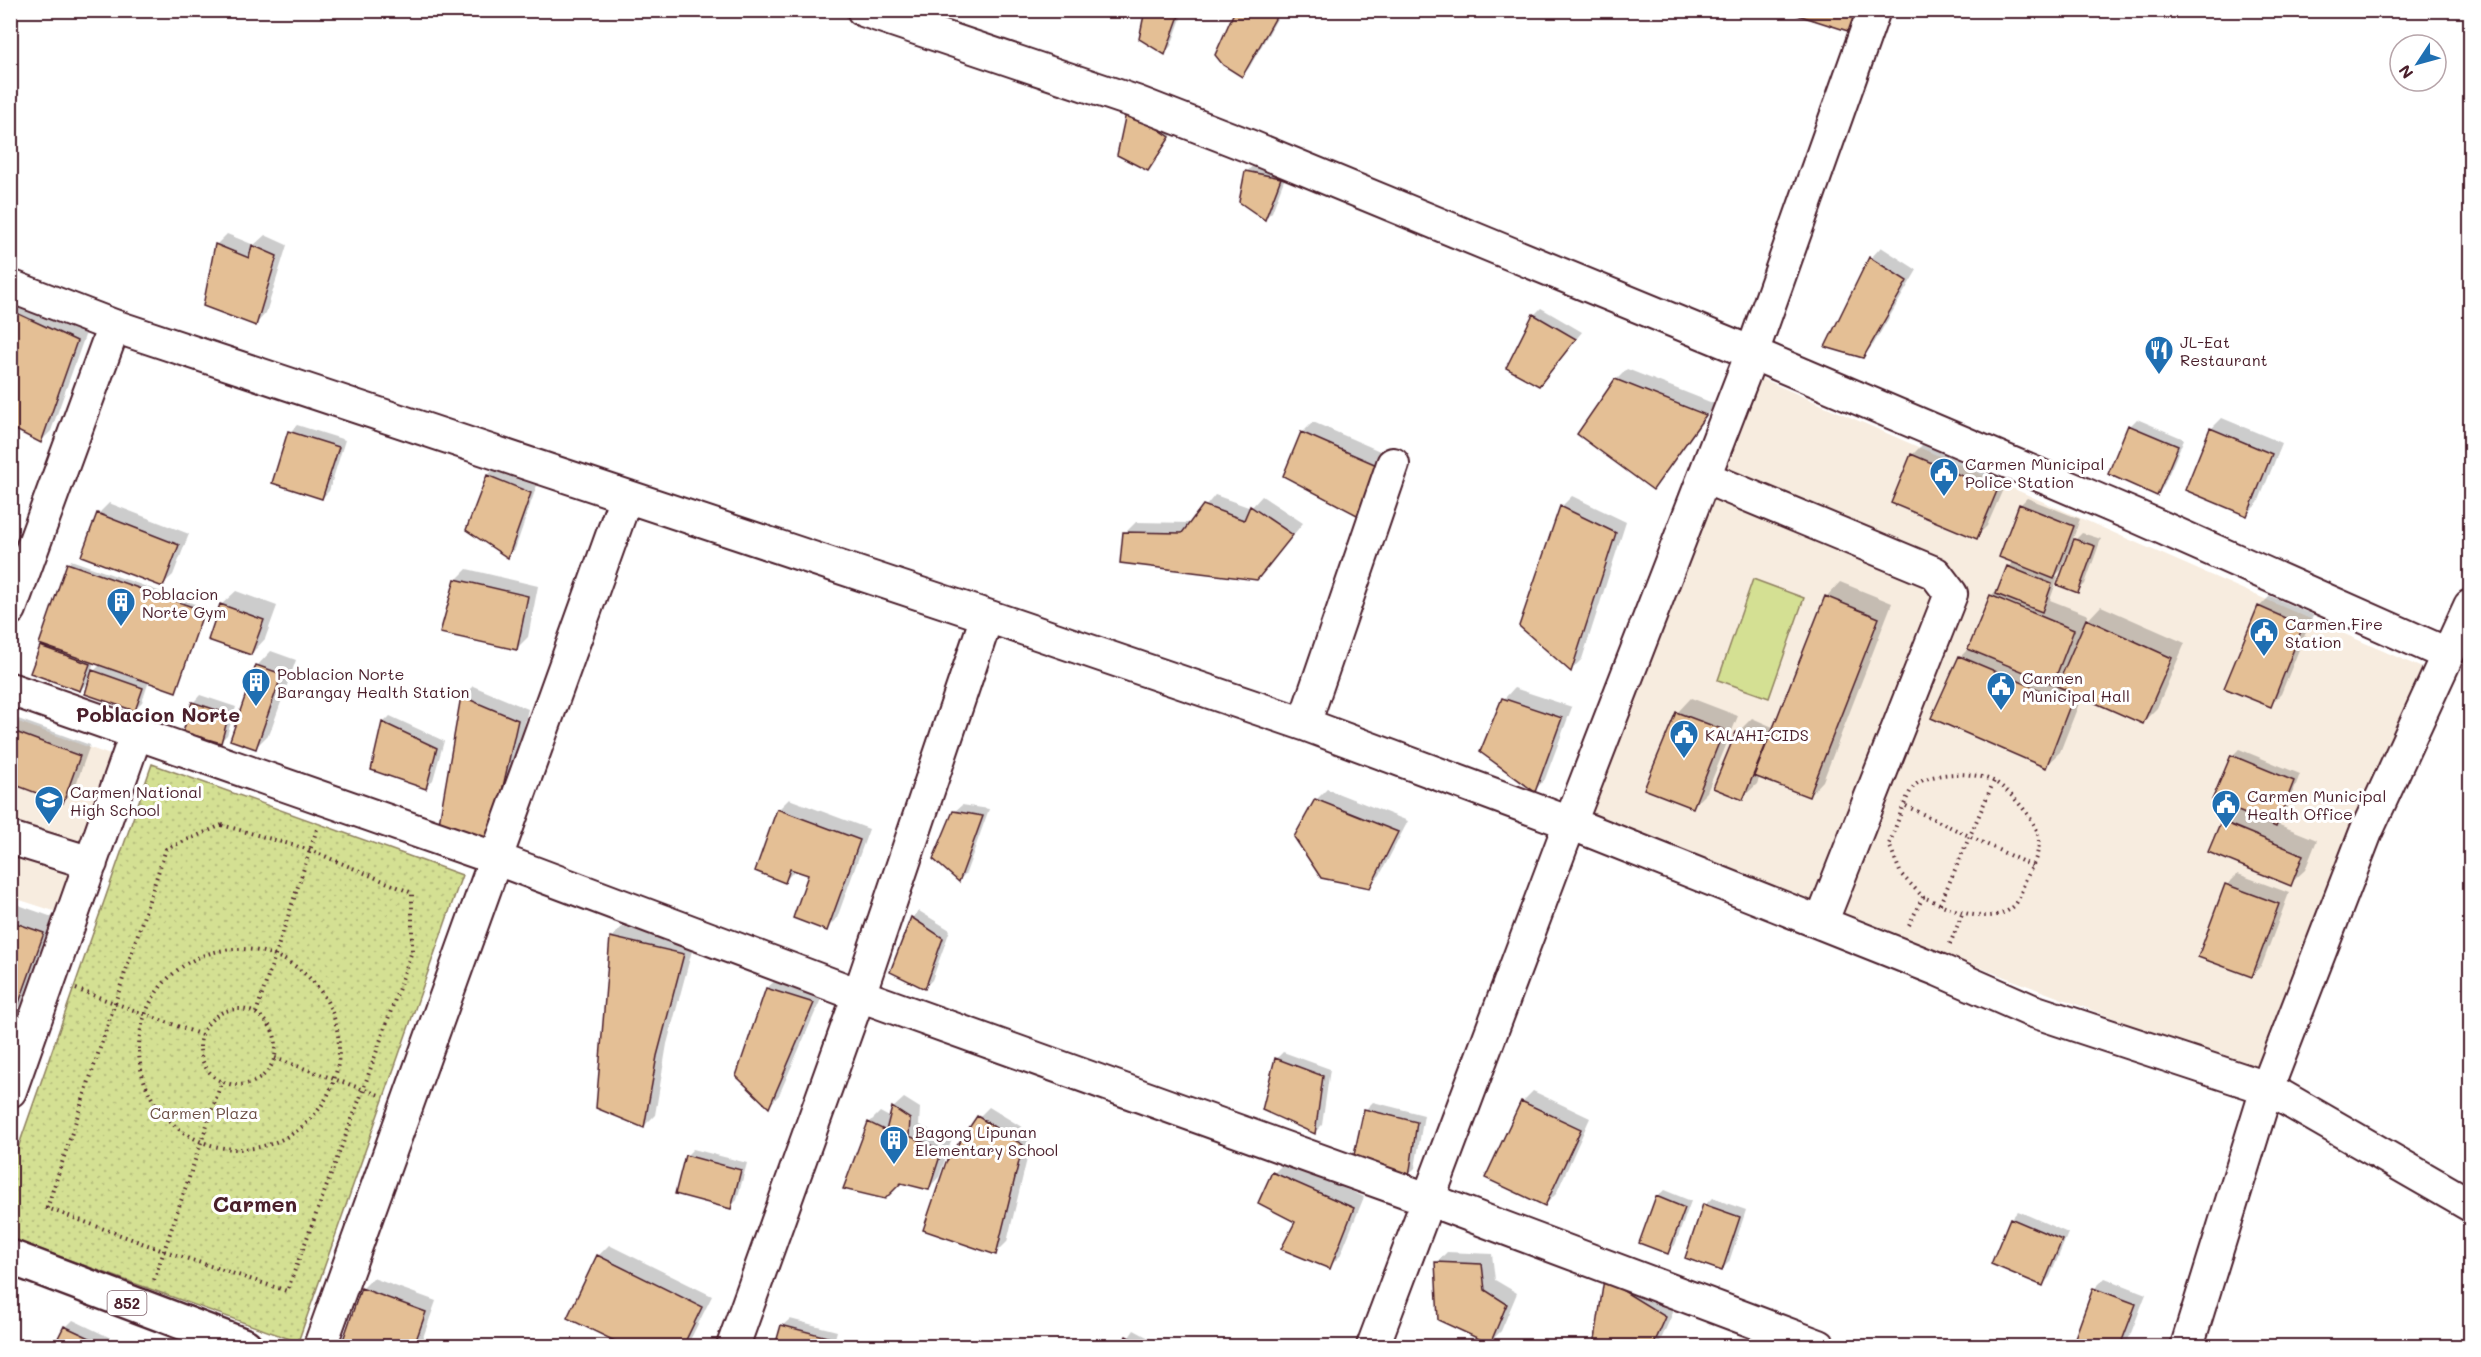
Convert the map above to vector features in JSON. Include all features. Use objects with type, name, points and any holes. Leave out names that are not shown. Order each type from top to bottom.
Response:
[{"type":"main road","name":"852","points":[[10,1257],[245,1347]]},
{"type":"street","points":[[863,10],[1147,106],[1752,353],[2138,516],[2447,654]]},
{"type":"street","points":[[1373,1347],[1570,823],[1752,353],[1874,10]]},
{"type":"street","points":[[10,286],[114,326],[987,616],[1304,724],[1570,823],[1896,953],[2030,1010],[2267,1088],[2470,1205]]},
{"type":"street","points":[[10,609],[114,326]]},
{"type":"street","points":[[1304,724],[1393,464]]},
{"type":"street","points":[[1704,477],[1935,573],[1952,594],[1821,923]]},
{"type":"street","points":[[320,1347],[626,497]]},
{"type":"street","points":[[2187,1347],[2267,1088],[2366,832],[2470,606]]},
{"type":"street","points":[[733,1347],[858,995],[987,616]]},
{"type":"street","points":[[10,689],[497,859],[858,995],[1430,1200],[1819,1347]]},
{"type":"street","points":[[10,1091],[136,734]]},
{"type":"street","points":[[10,838],[92,863]]},
{"type":"path","points":[[1953,774],[1994,782],[2034,819],[2039,849],[2015,905],[1999,915],[1975,915],[1923,897],[1900,874],[1889,844],[1906,806],[1914,786],[1935,775],[1953,774]]},
{"type":"path","points":[[1940,904],[1994,782]]},
{"type":"path","points":[[256,1013],[326,801]]},
{"type":"path","points":[[1906,806],[2032,866]]},
{"type":"path","points":[[222,825],[310,850],[412,893],[412,951],[363,1090],[287,1291],[164,1251],[47,1208],[116,1003],[166,849],[222,825]]},
{"type":"path","points":[[1896,953],[1923,897]]},
{"type":"path","points":[[221,950],[255,950],[288,961],[315,983],[333,1013],[340,1047],[334,1081],[320,1110],[296,1132],[267,1146],[234,1149],[202,1143],[176,1127],[155,1103],[142,1075],[139,1044],[145,1013],[162,984],[189,962],[221,950]]},
{"type":"path","points":[[51,980],[202,1035]]},
{"type":"path","points":[[243,1009],[256,1013],[266,1021],[273,1032],[277,1045],[275,1058],[270,1070],[254,1082],[235,1085],[222,1081],[206,1067],[201,1046],[202,1035],[208,1023],[218,1015],[230,1010],[243,1009]]},
{"type":"path","points":[[275,1058],[334,1081],[407,1104]]},
{"type":"path","points":[[143,1309],[222,1081]]},
{"type":"shaded area","points":[[1761,378],[2422,668],[2255,1072],[1588,819]]},
{"type":"shaded area","name":"Carmen National High School","points":[[10,719],[110,755],[60,913],[11,897]]},
{"type":"green space","points":[[1753,579],[1804,598],[1769,698],[1718,680]]},
{"type":"green space","name":"Carmen Plaza","points":[[152,764],[462,875],[298,1342],[11,1239],[11,1168]]},
{"type":"building","points":[[1145,10],[1181,10],[1165,55],[1139,39]]},
{"type":"building","points":[[1235,10],[1280,10],[1242,77],[1223,65],[1215,55]]},
{"type":"building","points":[[1782,10],[1858,10],[1851,32]]},
{"type":"building","points":[[1127,108],[1170,137],[1148,171],[1117,155]]},
{"type":"building","points":[[1245,171],[1281,178],[1265,220],[1239,202]]},
{"type":"building","points":[[215,244],[249,258],[252,245],[277,256],[256,326],[203,306]]},
{"type":"building","points":[[1869,257],[1907,281],[1863,358],[1825,347]]},
{"type":"building","points":[[10,310],[77,341],[41,443],[10,427]]},
{"type":"building","points":[[1533,314],[1576,339],[1539,386],[1506,368]]},
{"type":"building","points":[[1615,379],[1706,415],[1653,490],[1577,434]]},
{"type":"building","points":[[2128,425],[2178,446],[2157,496],[2108,474]]},
{"type":"building","points":[[2210,428],[2272,454],[2247,516],[2185,490]]},
{"type":"building","points":[[288,431],[339,447],[322,499],[272,483]]},
{"type":"building","points":[[1301,432],[1379,466],[1357,515],[1283,476]]},
{"type":"building","name":"Carmen Municipal Police Station","points":[[1911,454],[1997,491],[1977,539],[1891,503]]},
{"type":"building","points":[[487,475],[531,493],[508,558],[466,530]]},
{"type":"building","points":[[2019,504],[2074,526],[2054,579],[1999,557]]},
{"type":"building","points":[[1203,505],[1244,520],[1250,506],[1293,535],[1257,580],[1120,563],[1123,532],[1182,533]]},
{"type":"building","points":[[1560,506],[1616,533],[1571,672],[1519,626]]},
{"type":"building","points":[[97,513],[179,545],[163,587],[81,556]]},
{"type":"building","points":[[2074,539],[2095,546],[2078,593],[2057,585]]},
{"type":"building","name":"Poblacion Norte Gym","points":[[67,563],[204,611],[176,692],[39,644]]},
{"type":"building","points":[[2007,566],[2052,584],[2042,612],[1996,594]]},
{"type":"building","points":[[455,579],[528,596],[517,650],[440,633]]},
{"type":"building","points":[[1990,595],[2074,630],[2053,684],[1968,649]]},
{"type":"building","points":[[1825,596],[1879,618],[1809,797],[1754,776]]},
{"type":"building","points":[[220,604],[264,620],[251,655],[208,640]]},
{"type":"building","name":"Carmen Fire Station","points":[[2258,606],[2303,626],[2271,707],[2224,688]]},
{"type":"building","points":[[2086,619],[2172,658],[2143,724],[2057,686]]},
{"type":"building","points":[[40,646],[90,664],[80,691],[30,673]]},
{"type":"building","name":"Carmen Municipal Hall","points":[[1959,656],[2071,703],[2046,768],[1931,718]]},
{"type":"building","name":"Poblacion Norte Barangay Health Station","points":[[256,665],[282,674],[256,749],[230,740]]},
{"type":"building","points":[[92,670],[143,688],[135,711],[85,694]]},
{"type":"building","points":[[461,696],[518,720],[489,849],[439,823]]},
{"type":"building","points":[[1502,698],[1562,718],[1535,792],[1480,752]]},
{"type":"building","points":[[192,702],[229,714],[221,743],[183,732]]},
{"type":"building","name":"KALAHI-CIDS","points":[[1676,712],[1724,730],[1693,808],[1644,789]]},
{"type":"building","points":[[382,722],[437,748],[426,789],[371,770]]},
{"type":"building","points":[[10,730],[80,756],[63,803],[10,783]]},
{"type":"building","points":[[1736,732],[1766,744],[1743,800],[1713,788]]},
{"type":"building","points":[[2231,755],[2294,781],[2276,827],[2212,800]]},
{"type":"building","points":[[1315,799],[1398,832],[1370,888],[1321,878],[1294,837]]},
{"type":"building","points":[[777,809],[860,840],[827,931],[793,918],[808,875],[790,869],[785,883],[755,871]]},
{"type":"building","points":[[953,811],[983,816],[959,882],[933,859]]},
{"type":"building","points":[[2221,821],[2303,855],[2291,886],[2208,852]]},
{"type":"building","points":[[2225,884],[2279,904],[2252,977],[2198,957]]},
{"type":"building","points":[[911,917],[943,938],[925,989],[890,972]]},
{"type":"building","points":[[10,921],[44,933],[10,1028]]},
{"type":"building","points":[[610,937],[684,954],[657,1056],[644,1128],[596,1108]]},
{"type":"building","points":[[766,988],[814,1003],[769,1108],[736,1076]]},
{"type":"building","points":[[1275,1058],[1323,1076],[1315,1134],[1262,1110]]},
{"type":"building","points":[[1521,1101],[1581,1129],[1545,1206],[1485,1178]]},
{"type":"building","name":"Bagong Lipunan Elementary School","points":[[892,1107],[910,1119],[909,1136],[942,1150],[929,1190],[901,1183],[885,1199],[843,1189],[868,1122],[886,1131]]},
{"type":"building","points":[[1364,1109],[1417,1122],[1409,1177],[1354,1155]]},
{"type":"building","points":[[977,1116],[1023,1145],[996,1255],[923,1230],[946,1162]]},
{"type":"building","points":[[685,1155],[741,1170],[731,1209],[675,1194]]},
{"type":"building","points":[[1272,1172],[1354,1208],[1330,1269],[1281,1249],[1295,1222],[1258,1203]]},
{"type":"building","points":[[1656,1196],[1685,1208],[1668,1254],[1639,1243]]},
{"type":"building","points":[[1703,1204],[1740,1217],[1722,1271],[1685,1258]]},
{"type":"building","points":[[2010,1218],[2062,1240],[2043,1286],[1991,1264]]},
{"type":"building","points":[[597,1255],[702,1307],[683,1346],[625,1346],[567,1318]]},
{"type":"building","points":[[1435,1262],[1482,1264],[1485,1290],[1507,1304],[1490,1344],[1438,1320]]},
{"type":"building","points":[[1604,1279],[1666,1317],[1653,1346],[1594,1346]]},
{"type":"building","points":[[361,1288],[426,1312],[414,1346],[341,1346]]},
{"type":"building","points":[[2093,1288],[2136,1304],[2120,1346],[2072,1346]]},
{"type":"building","points":[[781,1325],[831,1338],[829,1346],[775,1346]]},
{"type":"building","points":[[64,1326],[107,1346],[54,1346]]},
{"type":"building","points":[[1126,1336],[1145,1346],[1121,1346]]},
{"type":"place","name":"JL-Eat Restaurant","points":[[2159,376]]},
{"type":"place","name":"Carmen Municipal Police Station","points":[[1944,498]]},
{"type":"place","name":"Poblacion Norte Gym","points":[[121,628]]},
{"type":"place","name":"Carmen Fire Station","points":[[2264,658]]},
{"type":"place","name":"Poblacion Norte Barangay Health Station","points":[[256,708]]},
{"type":"place","name":"Carmen Municipal Hall","points":[[2001,712]]},
{"type":"place","name":"KALAHI-CIDS","points":[[1684,760]]},
{"type":"place","name":"Carmen National High School","points":[[49,826]]},
{"type":"place","name":"Carmen Municipal Health Office","points":[[2226,830]]},
{"type":"place","name":"Bagong Lipunan Elementary School","points":[[894,1166]]},
{"type":"district","name":"Poblacion Norte","points":[[158,714]]},
{"type":"district","name":"Carmen","points":[[255,1203]]}]
